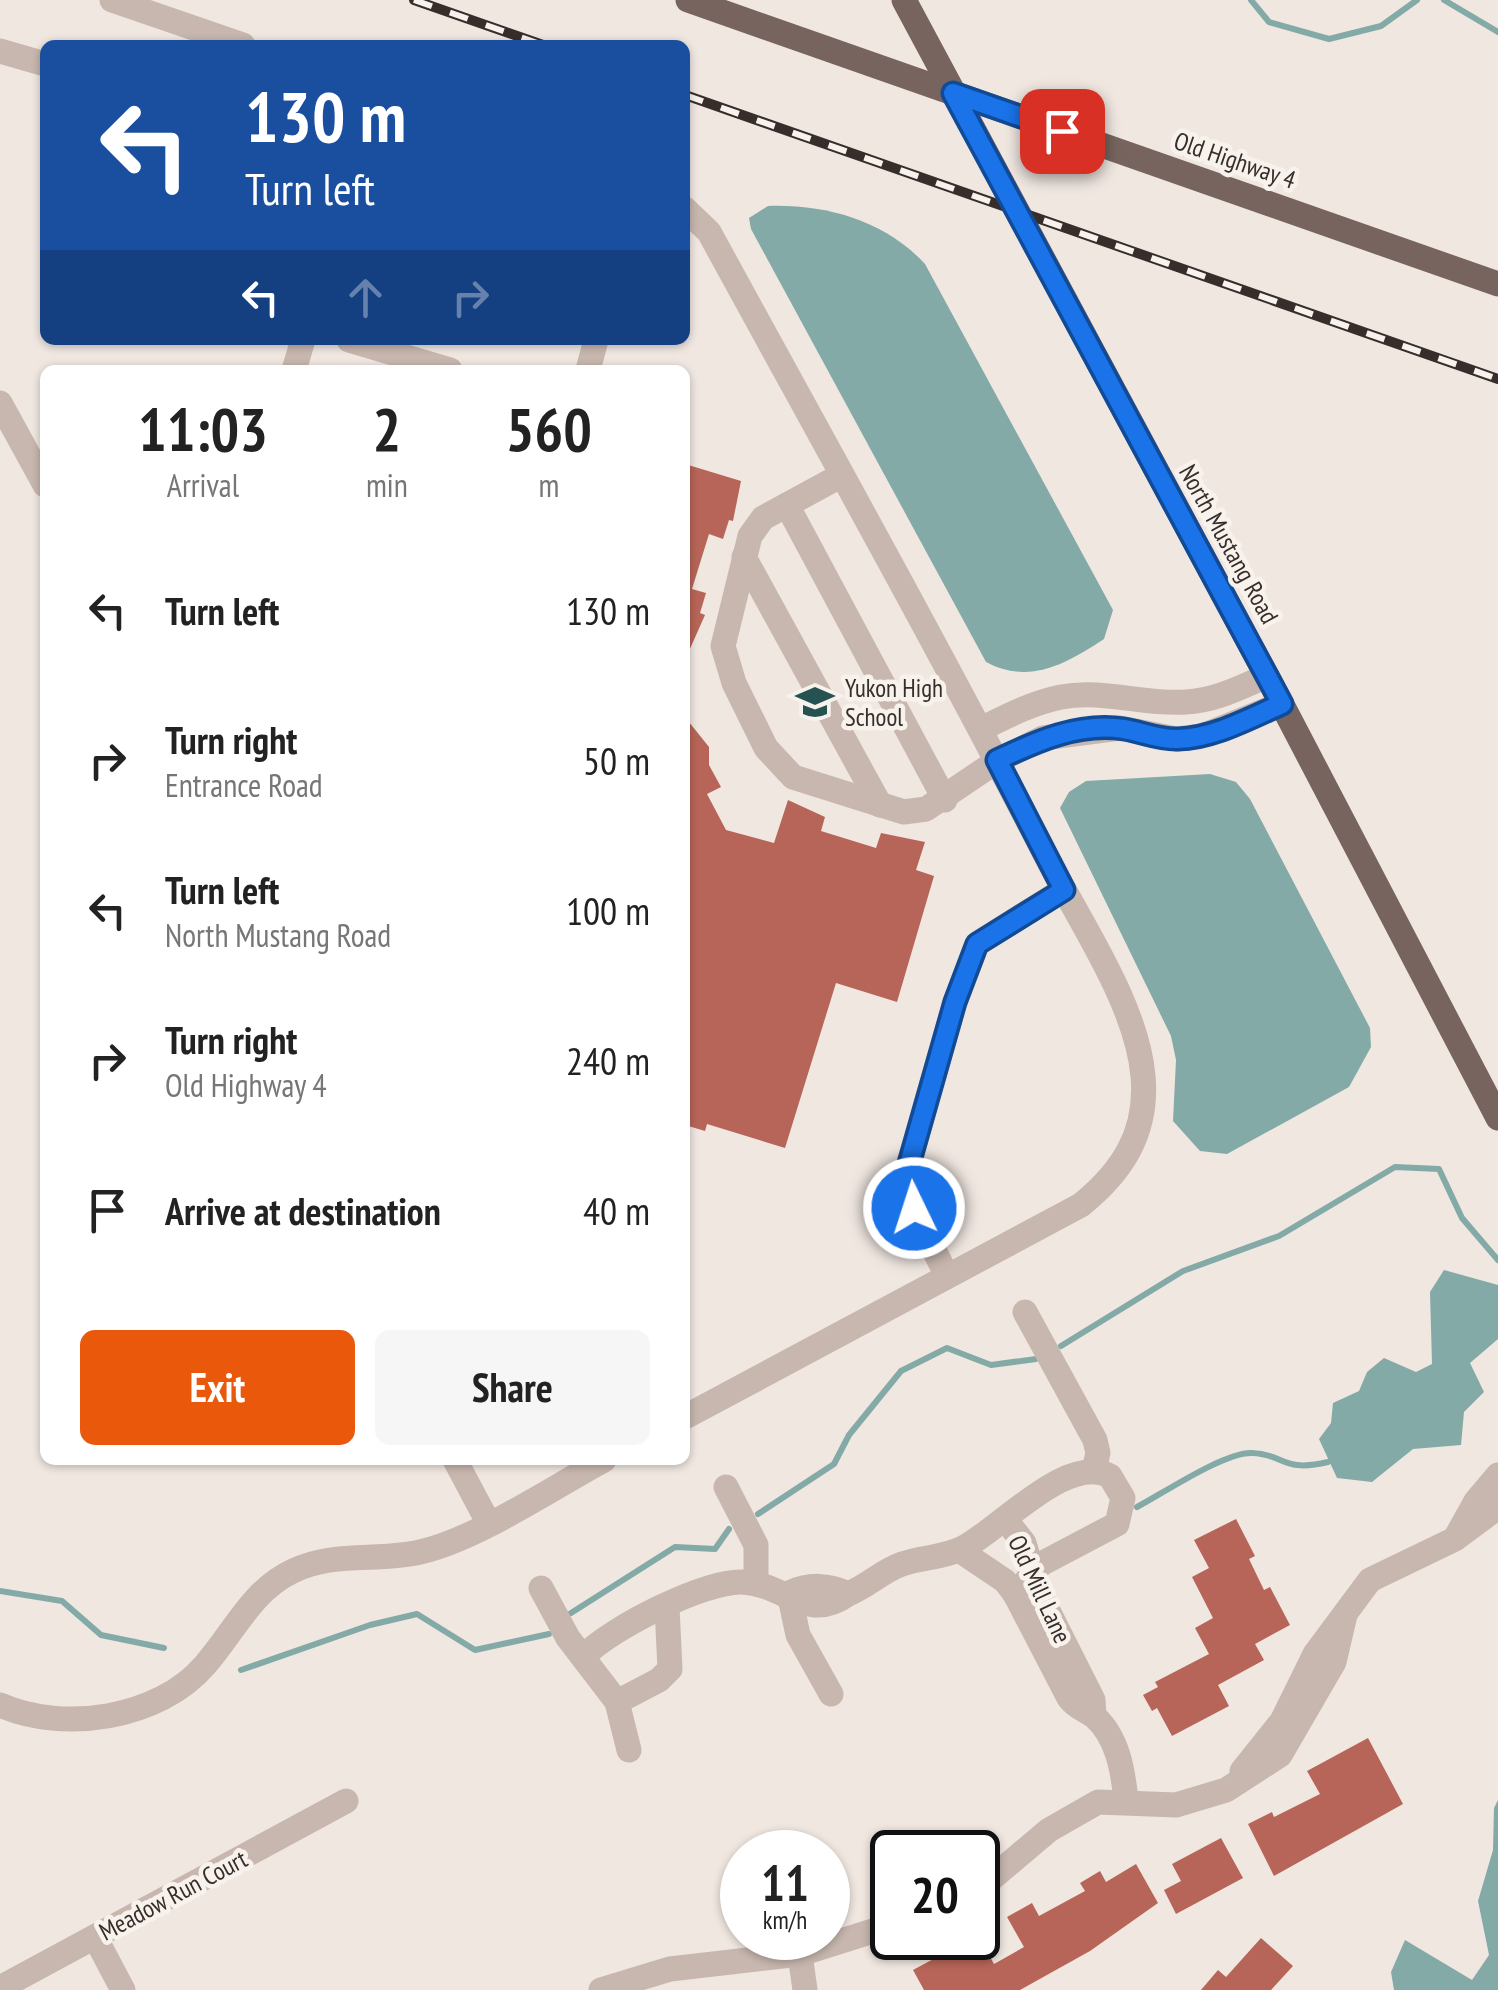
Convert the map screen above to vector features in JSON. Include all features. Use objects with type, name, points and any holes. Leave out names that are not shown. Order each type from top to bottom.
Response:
[{"type":"main road","name":"Old Highway 4","points":[[688,0],[1498,284]]},
{"type":"main road","name":"North Mustang Road","points":[[904,0],[1282,704],[1498,1118]]},
{"type":"street","points":[[112,0],[228,40]]},
{"type":"street","points":[[0,51],[40,63]]},
{"type":"street","points":[[690,214],[709,232],[981,729],[1130,1020],[1140,1049],[1144,1080],[1136,1142],[1113,1179],[1081,1204],[690,1414]]},
{"type":"street","points":[[366,345],[433,365]]},
{"type":"street","points":[[0,403],[40,476]]},
{"type":"street","points":[[842,475],[763,518],[750,536],[723,646],[734,683],[766,748],[793,777],[904,812],[926,809],[945,800],[997,760],[1043,738],[1081,730],[1120,728],[1177,739],[1202,736],[1282,704]]},
{"type":"street","points":[[787,505],[945,800]]},
{"type":"street","points":[[744,556],[880,805]]},
{"type":"street","points":[[981,729],[1025,707],[1062,697],[1108,694],[1184,702],[1216,698],[1267,676]]},
{"type":"street","points":[[947,1276],[914,1208],[909,1177],[955,1002],[977,944],[1064,890]]},
{"type":"street","points":[[1025,1312],[1096,1440],[1094,1470]]},
{"type":"street","points":[[458,1465],[488,1522]]},
{"type":"street","points":[[0,1704],[56,1719],[106,1716],[147,1704],[184,1684],[204,1667],[249,1606],[280,1577],[327,1559],[423,1552],[595,1465]]},
{"type":"street","points":[[584,1656],[615,1631],[714,1584],[756,1584],[789,1593],[801,1605],[831,1606],[900,1565],[960,1550],[1032,1497],[1078,1473],[1094,1470],[1110,1476],[1121,1491],[1124,1507],[1117,1524],[1032,1572],[1015,1594]]},
{"type":"street","points":[[1455,1540],[1476,1501],[1498,1475]]},
{"type":"street","points":[[726,1487],[752,1532],[756,1584]]},
{"type":"street","points":[[1000,1872],[1048,1830],[1098,1802],[1126,1800],[1176,1805],[1226,1790],[1280,1756],[1302,1700],[1334,1662],[1345,1615],[1370,1580],[1455,1540],[1498,1507]]},
{"type":"street","name":"Old Mill Lane","points":[[1005,1520],[1024,1542],[1032,1572],[1093,1700],[1094,1716],[1118,1753],[1126,1800]]},
{"type":"street","name":"Old Mill Lane","points":[[960,1550],[996,1574],[1015,1594],[1069,1698],[1077,1709],[1094,1716]]},
{"type":"street","points":[[541,1588],[568,1638],[584,1656],[600,1685],[617,1702],[629,1750]]},
{"type":"street","points":[[789,1593],[798,1635],[831,1694]]},
{"type":"street","points":[[617,1702],[659,1680],[670,1669],[668,1607]]},
{"type":"street","name":"Meadow Run Court","points":[[0,1988],[346,1802]]},
{"type":"street","points":[[1000,1866],[1014,1861]]},
{"type":"street","points":[[95,1937],[123,1990]]},
{"type":"street","points":[[601,1990],[670,1969],[748,1960]]},
{"type":"street","points":[[801,1960],[805,1990]]},
{"type":"water","points":[[768,206],[812,208],[854,218],[892,237],[925,264],[1113,610],[1104,639],[1047,669],[1017,672],[986,662],[751,229],[749,218]]},
{"type":"water","points":[[1210,774],[1236,782],[1250,799],[1370,1028],[1371,1047],[1349,1087],[1227,1154],[1200,1151],[1173,1121],[1176,1060],[1171,1036],[1060,808],[1069,792],[1086,781]]},
{"type":"water","points":[[1444,1270],[1498,1285],[1498,1339],[1470,1363],[1484,1392],[1464,1412],[1461,1445],[1413,1449],[1372,1482],[1337,1478],[1319,1439],[1331,1423],[1333,1403],[1359,1391],[1367,1372],[1384,1358],[1416,1372],[1432,1364],[1430,1292]]},
{"type":"water","points":[[1498,1800],[1498,1990],[1394,1990],[1391,1972],[1405,1940],[1472,1980],[1489,1955],[1478,1901],[1493,1850],[1494,1808]]},
{"type":"building","points":[[690,466],[741,481],[733,521],[729,520],[723,539],[709,534],[692,589],[706,593],[700,613],[705,615],[690,649]]},
{"type":"building","points":[[690,723],[709,747],[709,765],[721,787],[707,794],[726,830],[774,843],[788,800],[825,817],[821,831],[876,848],[881,833],[925,842],[916,870],[934,876],[897,1002],[836,983],[785,1148],[707,1124],[705,1131],[690,1126]]},
{"type":"building","points":[[1236,1519],[1255,1556],[1249,1559],[1264,1590],[1270,1587],[1290,1625],[1255,1644],[1264,1660],[1218,1685],[1229,1706],[1172,1736],[1157,1708],[1152,1711],[1143,1695],[1158,1687],[1155,1682],[1209,1654],[1195,1628],[1213,1618],[1192,1577],[1209,1568],[1194,1540]]},
{"type":"building","points":[[1368,1738],[1403,1804],[1274,1876],[1248,1824],[1272,1812],[1274,1817],[1320,1794],[1307,1771]]},
{"type":"building","points":[[1221,1838],[1243,1878],[1176,1914],[1164,1890],[1181,1881],[1172,1864]]},
{"type":"building","points":[[1136,1864],[1158,1903],[1090,1951],[1020,1990],[924,1990],[913,1970],[932,1960],[992,1960],[994,1964],[1024,1947],[1007,1917],[1032,1903],[1039,1916],[1085,1891],[1080,1883],[1100,1871],[1106,1882]]},
{"type":"building","points":[[1261,1938],[1293,1966],[1271,1990],[1201,1990],[1218,1970],[1226,1977]]},
{"type":"waterway","points":[[1251,0],[1269,22],[1329,39],[1381,26],[1417,0]]},
{"type":"waterway","points":[[1444,0],[1498,32]]},
{"type":"waterway","points":[[1061,1346],[1183,1271],[1279,1236],[1395,1167],[1439,1169],[1462,1218],[1498,1260]]},
{"type":"waterway","points":[[758,1514],[834,1464],[849,1435],[901,1371],[947,1348],[991,1365],[1036,1359]]},
{"type":"waterway","points":[[1137,1507],[1210,1466],[1240,1454],[1263,1454],[1301,1465],[1328,1462]]},
{"type":"waterway","points":[[571,1613],[675,1547],[715,1549],[729,1529]]},
{"type":"waterway","points":[[0,1591],[62,1601],[101,1635],[164,1648]]},
{"type":"waterway","points":[[241,1670],[370,1625],[417,1614],[475,1650],[549,1634]]},
{"type":"railway","points":[[414,0],[529,40]]},
{"type":"railway","points":[[690,97],[1498,379]]},
{"type":"place","name":"Yukon High School","points":[[815,702]]},
{"type":"route","points":[[914,1208],[908,1190],[909,1164],[955,1002],[977,944],[1064,890],[997,760],[1043,738],[1081,730],[1120,728],[1177,739],[1202,736],[1282,704],[953,93],[1062,131]]}]
